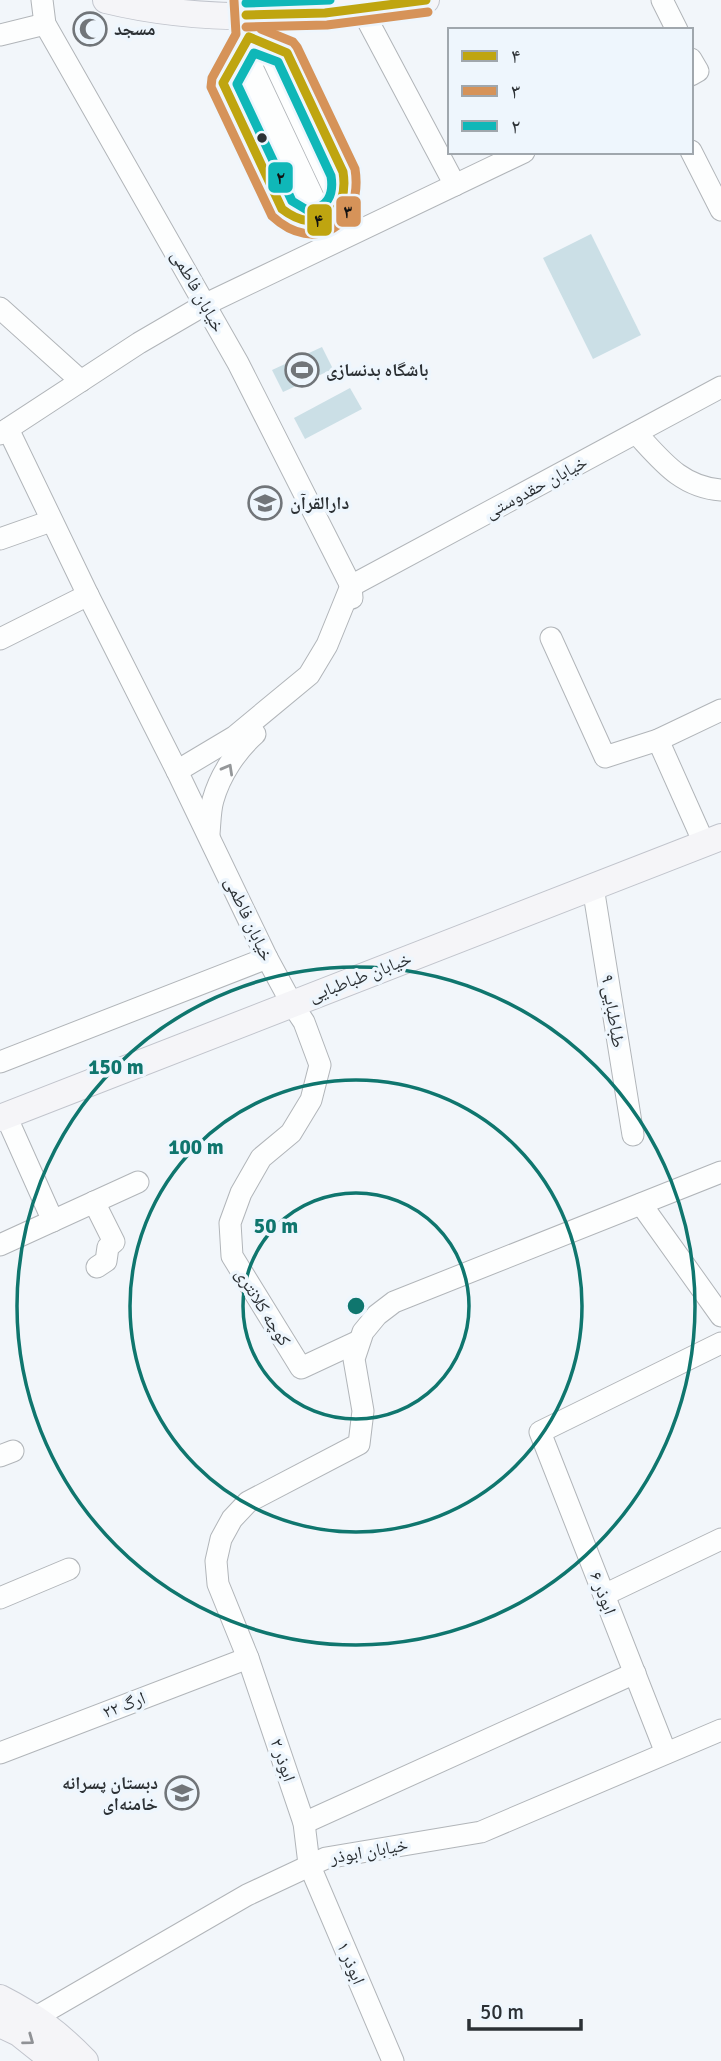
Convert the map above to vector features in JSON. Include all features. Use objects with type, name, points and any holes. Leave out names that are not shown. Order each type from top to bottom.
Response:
[{"type":"main road","points":[[106,0],[184,12],[247,17],[362,10],[426,0]]},
{"type":"main road","name":"خیابان طباطبایی","points":[[3,1117],[712,840]]},
{"type":"main road","points":[[0,1998],[36,2017],[60,2035],[85,2061]]},
{"type":"main road","points":[[0,2024],[19,2033],[54,2061]]},
{"type":"street","name":"خیابان فاطمی","points":[[42,0],[45,24],[206,304],[351,586]]},
{"type":"street","points":[[662,0],[676,28]]},
{"type":"street","points":[[362,10],[455,185]]},
{"type":"street","points":[[247,17],[255,68],[278,202],[288,214],[316,221],[341,205],[255,68]]},
{"type":"street","points":[[247,17],[255,68],[316,221]]},
{"type":"street","points":[[0,35],[45,24]]},
{"type":"street","points":[[4,432],[139,343],[206,304],[520,154]]},
{"type":"street","points":[[693,154],[721,210]]},
{"type":"street","points":[[0,307],[81,381]]},
{"type":"street","name":"خیابان حقدوستی","points":[[351,586],[721,387]]},
{"type":"street","name":"خیابان فاطمی","points":[[4,432],[209,834],[267,958],[292,1004]]},
{"type":"street","points":[[636,433],[670,469],[701,489],[721,490]]},
{"type":"street","points":[[0,539],[51,521]]},
{"type":"street","points":[[177,771],[234,737],[309,675],[327,645],[351,586]]},
{"type":"street","points":[[209,834],[213,801],[240,747],[315,680],[336,650],[352,608],[351,586]]},
{"type":"street","points":[[0,639],[88,595]]},
{"type":"street","points":[[551,638],[605,757],[658,740],[721,710]]},
{"type":"street","points":[[658,740],[712,840]]},
{"type":"street","name":"طباطبایی ۹","points":[[593,887],[633,1135]]},
{"type":"street","points":[[0,1062],[267,958]]},
{"type":"street","name":"کوچه کلانتری","points":[[292,1004],[304,1022],[320,1065],[312,1100],[291,1133],[261,1158],[241,1193],[230,1223],[232,1256],[301,1368],[359,1341]]},
{"type":"street","points":[[3,1117],[52,1221]]},
{"type":"street","points":[[359,1341],[377,1315],[394,1302],[721,1172]]},
{"type":"street","points":[[0,1245],[138,1182]]},
{"type":"street","points":[[94,1202],[114,1242],[108,1247],[106,1261],[97,1267]]},
{"type":"street","points":[[641,1203],[721,1316]]},
{"type":"street","name":"ابوذر ۲","points":[[309,1864],[304,1823],[248,1658],[218,1584],[216,1561],[221,1539],[232,1519],[248,1502],[359,1444],[363,1411],[354,1359],[359,1341]]},
{"type":"street","name":"ابوذر ۶","points":[[666,1753],[540,1432],[721,1343]]},
{"type":"street","points":[[604,1595],[721,1539]]},
{"type":"street","points":[[0,1598],[69,1569]]},
{"type":"street","name":"ارگ ۲۲","points":[[0,1753],[248,1658]]},
{"type":"street","points":[[304,1823],[635,1673]]},
{"type":"street","name":"خیابان ابوذر","points":[[36,2017],[247,1895],[309,1864],[326,1858],[481,1832],[721,1730]]},
{"type":"street","name":"ابوذر ۱","points":[[309,1864],[393,2061]]},
{"type":"building","points":[[591,234],[641,335],[593,359],[543,258]]},
{"type":"building","name":"باشگاه بدنسازی","points":[[322,347],[333,369],[283,392],[272,370]]},
{"type":"building","points":[[350,388],[362,409],[305,439],[294,418]]},
{"type":"transit line","name":"۲","points":[[246,3],[330,0]]},
{"type":"transit line","name":"۴","points":[[246,15],[325,13],[426,0]]},
{"type":"transit line","name":"۳","points":[[234,1],[236,34],[212,78],[211,87],[272,216],[288,228],[304,233],[320,233],[333,229],[344,219],[352,206],[356,189],[355,169],[297,47],[293,42],[261,29]]},
{"type":"transit line","name":"۳","points":[[246,27],[327,25],[428,12]]},
{"type":"transit line","name":"۴","points":[[249,37],[287,53],[343,172],[341,200],[336,210],[328,217],[307,221],[282,209],[223,83],[249,37]]},
{"type":"transit line","name":"۲","points":[[254,53],[278,62],[331,176],[330,194],[325,204],[320,207],[307,210],[292,201],[237,84],[254,53]]},
{"type":"place","name":"مسجد","points":[[90,29]]},
{"type":"place","name":"باشگاه بدنسازی","points":[[302,370]]},
{"type":"place","name":"دارالقرآن","points":[[265,503]]},
{"type":"place","name":"دبستان پسرانه خامنه‌ای","points":[[182,1793]]}]
